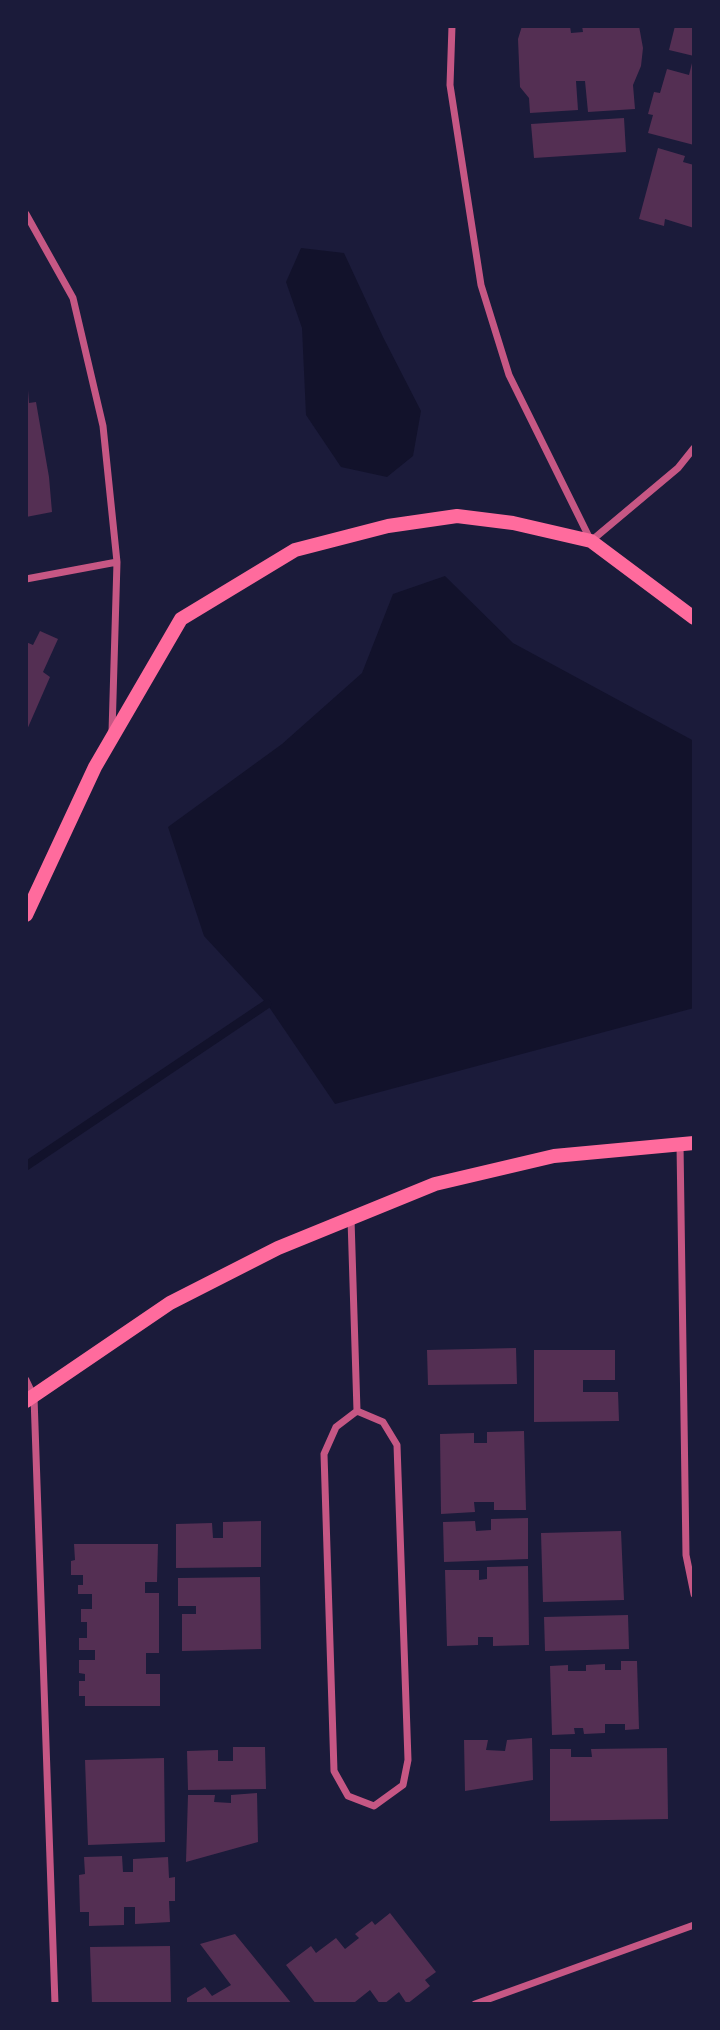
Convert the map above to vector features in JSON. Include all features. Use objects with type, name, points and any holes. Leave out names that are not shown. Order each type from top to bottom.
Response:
[{"type":"main road","points":[[26,915],[96,766],[181,619],[296,550],[388,526],[457,516],[513,523],[591,541],[694,618]]},
{"type":"main road","points":[[30,1399],[170,1303],[278,1248],[435,1184],[554,1156],[687,1143]]},
{"type":"street","points":[[452,26],[450,85],[481,285],[509,375],[591,541],[678,468],[694,448]]},
{"type":"street","points":[[26,214],[73,298],[103,426],[117,562],[112,738]]},
{"type":"street","points":[[26,579],[117,562]]},
{"type":"street","points":[[687,1143],[686,1555],[694,1594]]},
{"type":"street","points":[[351,1218],[357,1411]]},
{"type":"street","points":[[26,1380],[30,1399],[55,2004]]},
{"type":"street","points":[[357,1411],[383,1422],[397,1445],[408,1760],[403,1785],[374,1806],[348,1796],[334,1771],[324,1454],[336,1427],[357,1411]]},
{"type":"street","points":[[475,2004],[694,1925]]},
{"type":"shaded area","points":[[301,248],[344,253],[421,411],[413,456],[387,477],[341,467],[306,415],[302,328],[286,282]]},
{"type":"shaded area","points":[[445,576],[513,643],[694,741],[694,1008],[335,1104],[267,1004],[204,936],[168,827],[282,744],[362,673],[393,594]]},
{"type":"building","points":[[522,26],[570,26],[571,33],[583,32],[582,26],[639,26],[643,48],[641,66],[633,85],[635,109],[588,112],[585,81],[576,81],[578,110],[530,113],[529,98],[520,87],[518,39]]},
{"type":"building","points":[[675,26],[694,26],[694,56],[669,50]]},
{"type":"building","points":[[693,59],[694,145],[648,133],[653,115],[648,114],[654,92],[660,93],[667,69],[689,75]]},
{"type":"building","points":[[624,118],[626,152],[534,158],[531,124]]},
{"type":"building","points":[[658,148],[685,156],[683,162],[694,165],[694,228],[665,219],[664,226],[639,219]]},
{"type":"building","points":[[26,390],[29,403],[36,402],[52,512],[26,517]]},
{"type":"building","points":[[40,631],[58,639],[43,672],[50,677],[26,732],[26,642],[33,645]]},
{"type":"building","points":[[516,1348],[517,1384],[428,1385],[427,1350]]},
{"type":"building","points":[[534,1350],[615,1350],[615,1380],[583,1380],[583,1392],[618,1392],[619,1421],[534,1422]]},
{"type":"building","points":[[524,1431],[526,1510],[494,1510],[494,1502],[474,1502],[475,1512],[441,1514],[440,1434],[474,1433],[474,1443],[487,1443],[487,1432]]},
{"type":"building","points":[[528,1518],[528,1559],[444,1562],[443,1522],[475,1521],[476,1531],[491,1530],[491,1519]]},
{"type":"building","points":[[261,1521],[261,1567],[176,1568],[176,1524],[212,1523],[213,1538],[223,1538],[223,1522]]},
{"type":"building","points":[[621,1531],[624,1600],[543,1602],[541,1533]]},
{"type":"building","points":[[74,1544],[158,1544],[157,1582],[145,1582],[145,1593],[159,1593],[159,1653],[146,1653],[146,1674],[160,1674],[160,1706],[85,1706],[85,1696],[79,1696],[79,1681],[85,1681],[85,1674],[79,1673],[79,1660],[95,1660],[95,1650],[79,1650],[79,1638],[87,1638],[87,1622],[81,1622],[81,1609],[92,1609],[92,1594],[78,1594],[78,1585],[83,1585],[83,1575],[71,1575],[71,1561],[75,1560]]},
{"type":"building","points":[[528,1566],[529,1645],[493,1646],[493,1637],[478,1637],[478,1645],[447,1646],[445,1570],[479,1570],[479,1580],[487,1579],[487,1567]]},
{"type":"building","points":[[260,1577],[261,1649],[182,1651],[182,1614],[196,1614],[196,1606],[178,1606],[178,1578]]},
{"type":"building","points":[[628,1615],[629,1649],[545,1651],[544,1617]]},
{"type":"building","points":[[621,1661],[637,1661],[639,1729],[625,1730],[625,1724],[605,1724],[605,1733],[584,1734],[583,1728],[574,1728],[575,1734],[552,1735],[550,1666],[568,1665],[568,1671],[586,1671],[586,1665],[605,1664],[605,1670],[621,1670]]},
{"type":"building","points":[[532,1738],[533,1780],[465,1791],[464,1740],[488,1740],[486,1750],[505,1751],[507,1740]]},
{"type":"building","points":[[233,1747],[265,1747],[266,1789],[188,1790],[187,1751],[218,1750],[218,1761],[233,1761]]},
{"type":"building","points":[[667,1748],[668,1819],[550,1821],[550,1749],[571,1749],[571,1757],[592,1757],[591,1749]]},
{"type":"building","points":[[164,1758],[165,1842],[88,1845],[85,1760]]},
{"type":"building","points":[[257,1793],[258,1842],[186,1862],[188,1795],[215,1795],[214,1802],[231,1803],[231,1795]]},
{"type":"building","points":[[122,1856],[123,1872],[133,1872],[133,1859],[168,1857],[169,1878],[175,1877],[175,1901],[169,1901],[170,1922],[135,1924],[135,1907],[124,1907],[124,1925],[89,1926],[89,1912],[80,1912],[79,1875],[85,1874],[84,1857]]},
{"type":"building","points":[[390,1913],[436,1972],[425,1980],[430,1986],[407,2004],[399,1992],[384,2004],[380,2004],[370,1990],[355,2002],[357,2004],[316,2004],[286,1965],[311,1946],[316,1953],[336,1938],[345,1949],[359,1938],[355,1934],[372,1921],[375,1925]]},
{"type":"building","points":[[235,1934],[292,2004],[187,2004],[187,1998],[205,1987],[212,1996],[231,1985],[200,1944]]},
{"type":"building","points":[[170,1946],[171,2004],[92,2004],[90,1947]]},
{"type":"waterway","points":[[26,1166],[267,1004]]}]
